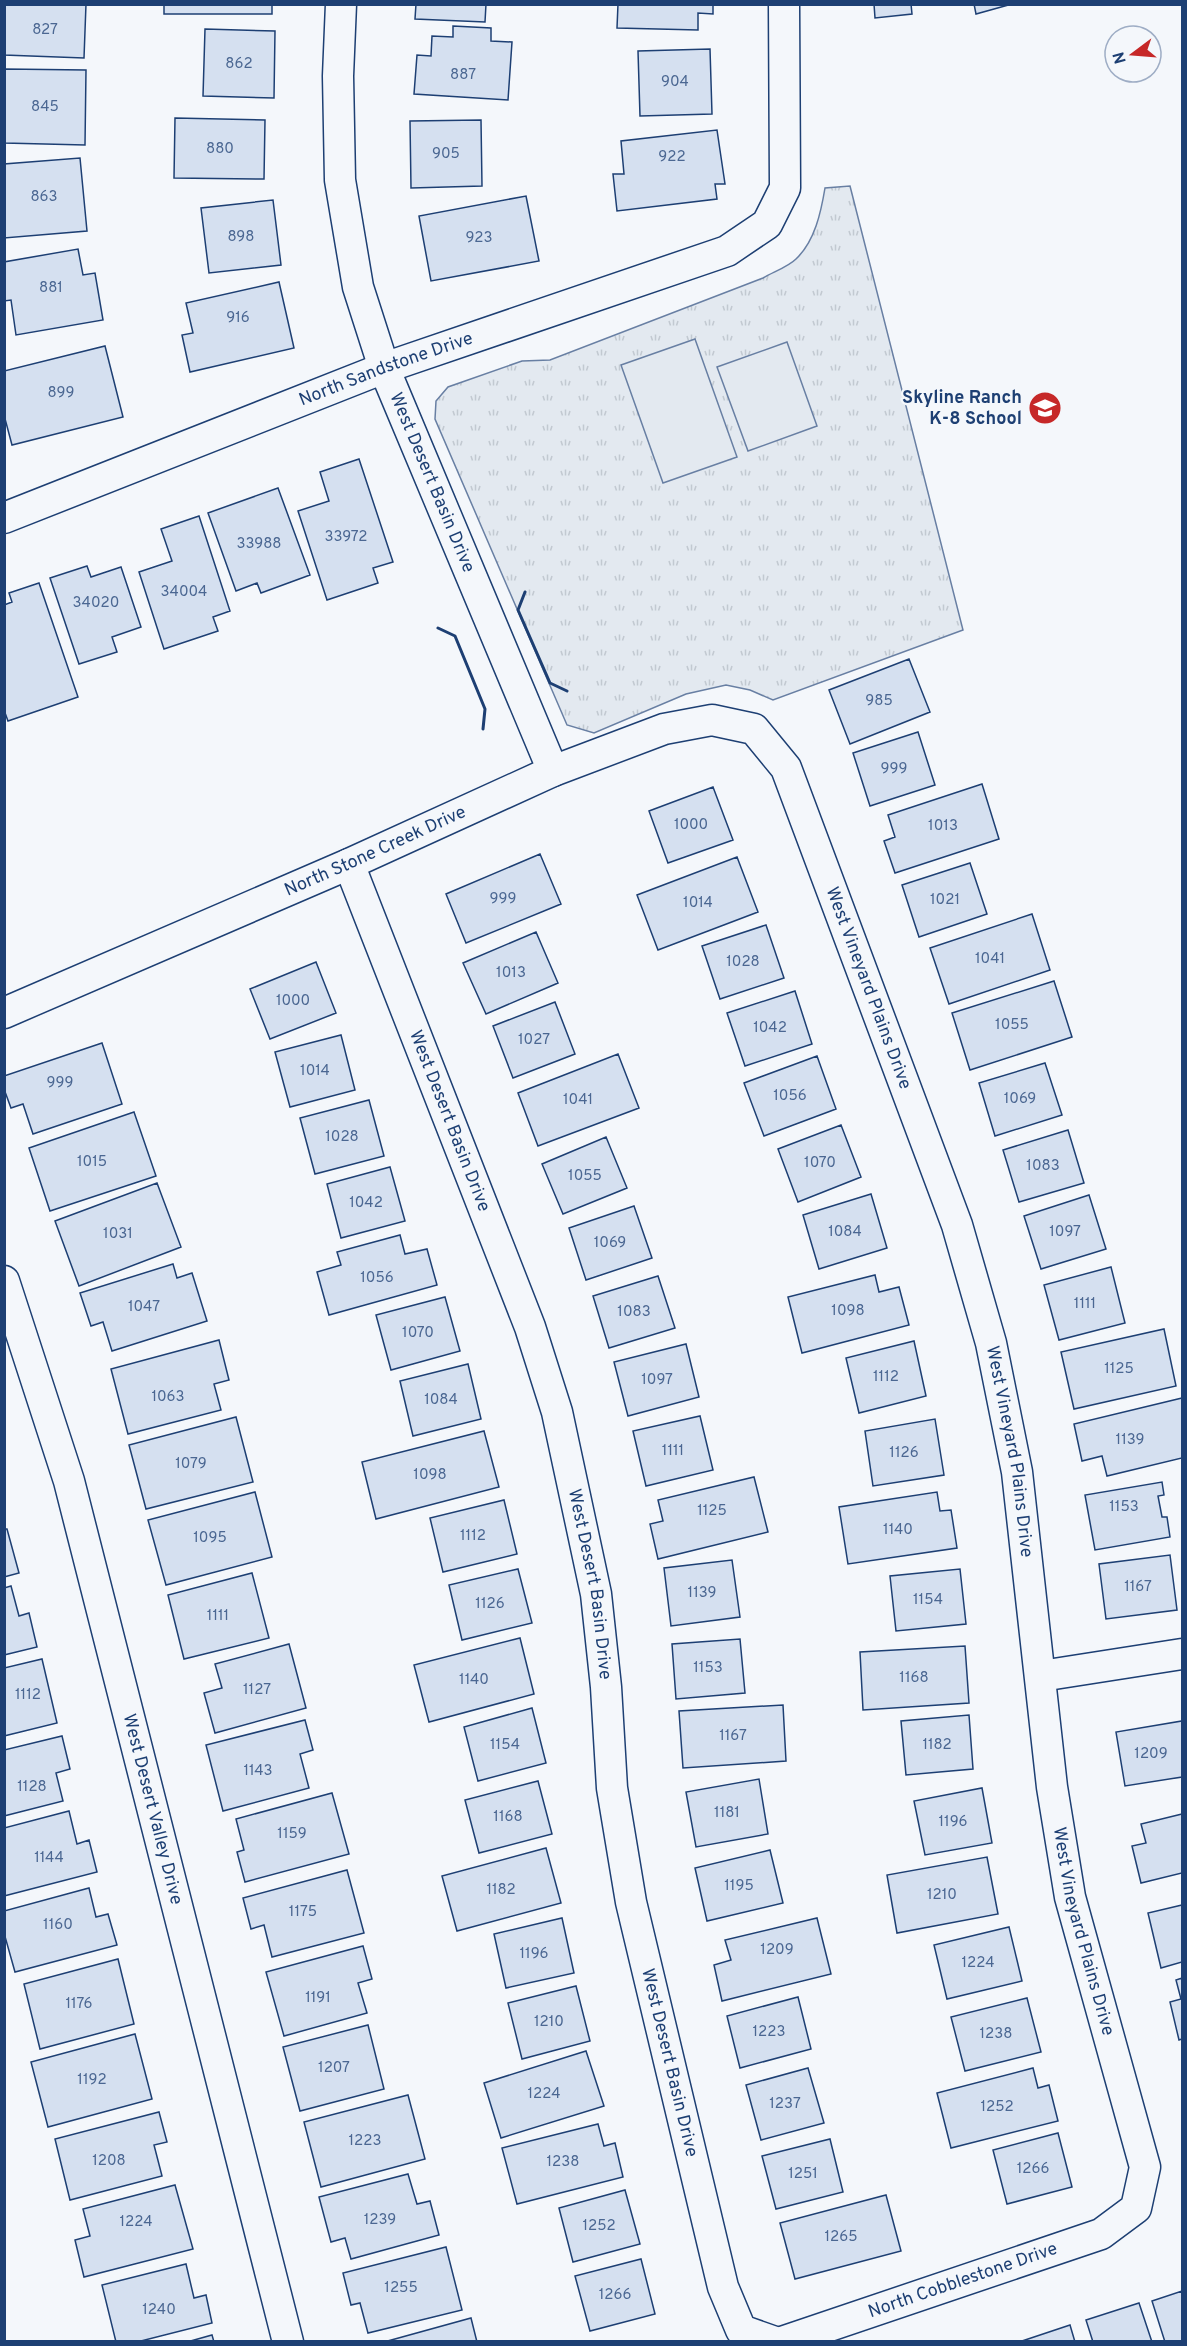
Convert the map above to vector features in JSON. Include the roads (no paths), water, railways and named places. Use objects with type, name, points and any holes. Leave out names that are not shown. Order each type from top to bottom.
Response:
[{"type":"street","name":"West Desert Basin Drive","points":[[341,4],[340,180],[358,287],[384,368],[552,771]]},
{"type":"street","name":"North Sandstone Drive","points":[[4,518],[384,368],[727,251],[767,224],[785,188],[784,4]]},
{"type":"street","name":"North Stone Creek Drive","points":[[4,1013],[349,864],[552,771],[664,729],[712,720],[754,729]]},
{"type":"street","name":"West Vineyard Plains Drive","points":[[754,729],[786,768],[957,1225],[991,1343],[1017,1472],[1053,1787],[1070,1897],[1145,2167],[1136,2208]]},
{"type":"street","name":"West Desert Basin Drive","points":[[349,864],[530,1327],[557,1412],[596,1594],[606,1687],[612,1788],[631,1902],[723,2287],[741,2330],[775,2342]]},
{"type":"street","name":"West Desert Valley Drive","points":[[4,1281],[69,1481],[288,2342]]},
{"type":"street","points":[[1041,1676],[1182,1654]]},
{"type":"street","name":"North Cobblestone Drive","points":[[782,2342],[1101,2234],[1136,2208]]},
{"type":"place","name":"Skyline Ranch K-8 School","points":[[1045,408]]}]
